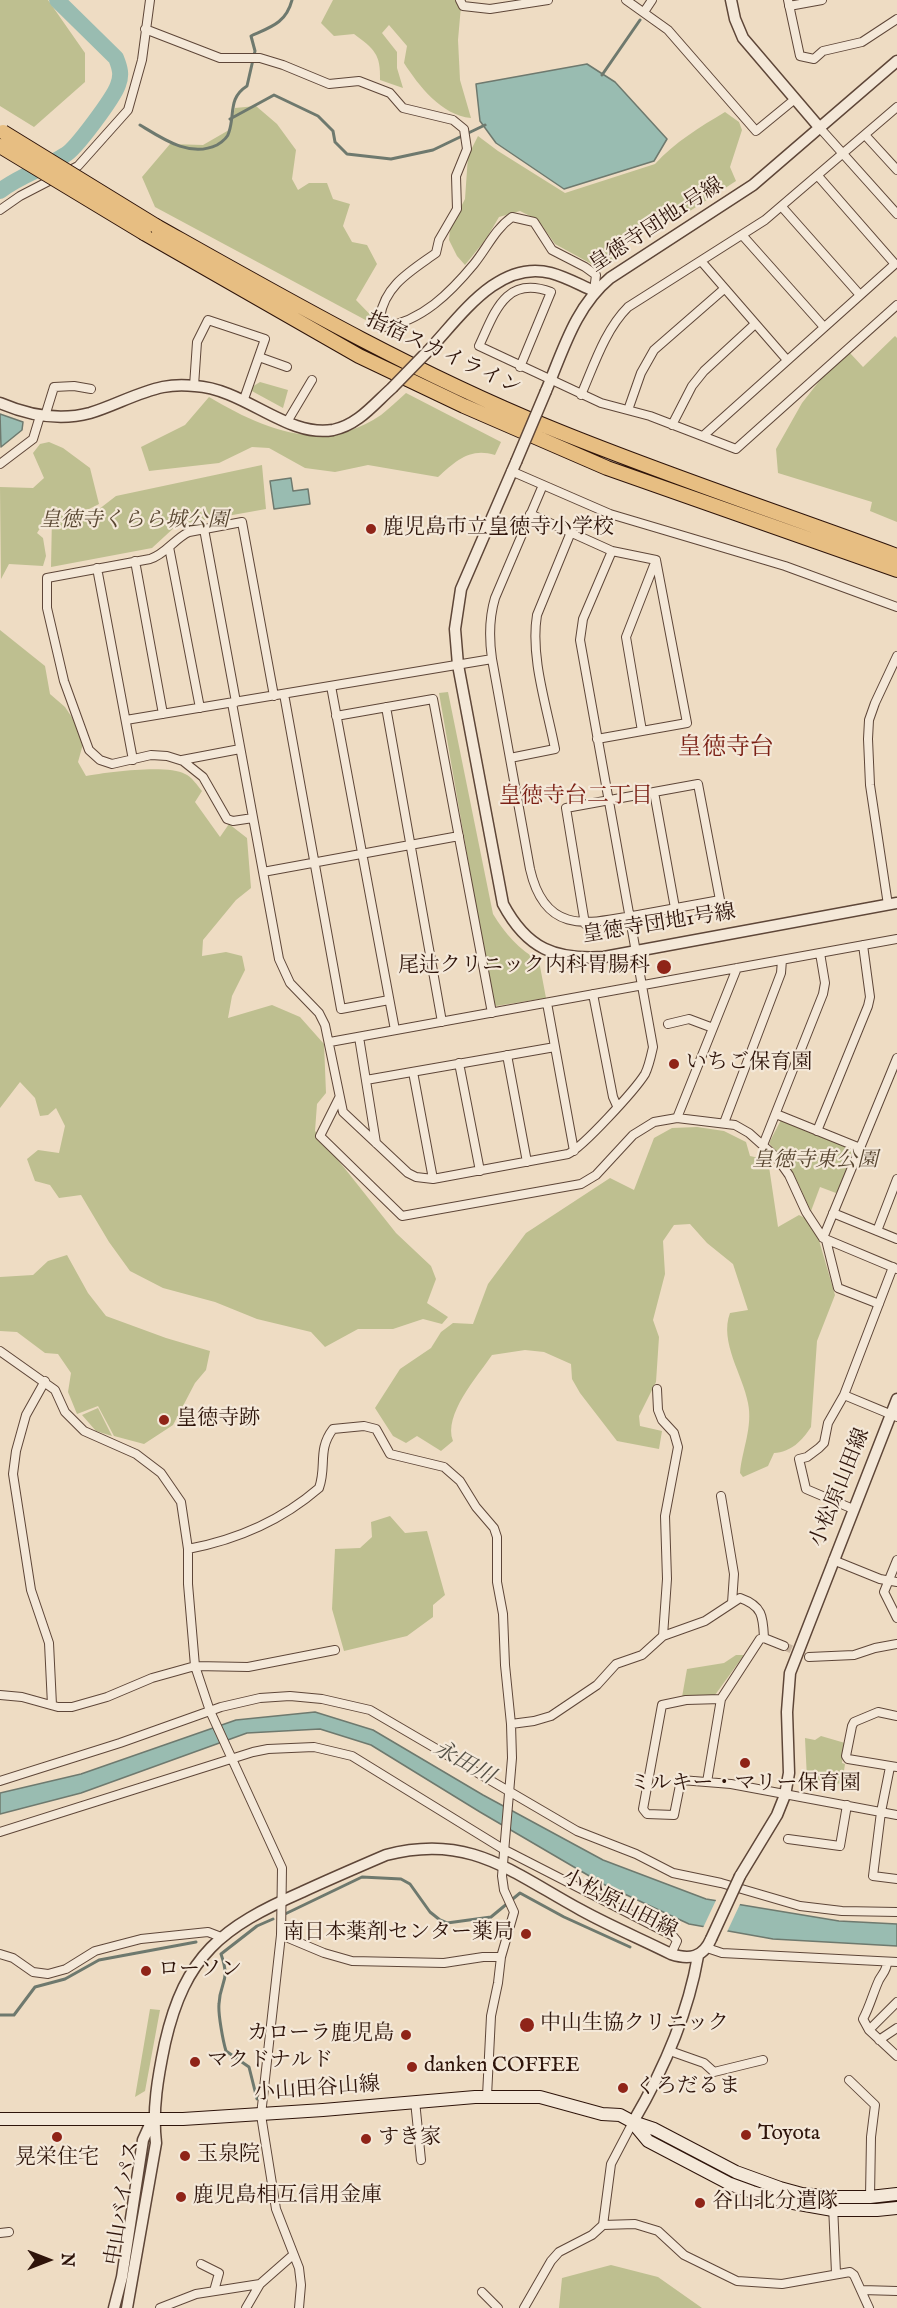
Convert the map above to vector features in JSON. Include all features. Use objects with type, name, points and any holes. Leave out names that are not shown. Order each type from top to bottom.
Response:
[{"type":"main road","name":"指宿スカイライン","points":[[1,136],[359,356],[464,406],[607,468],[897,570]]},
{"type":"main road","name":"指宿スカイライン","points":[[150,229],[369,344],[547,427],[897,556]]},
{"type":"main road","name":"小山田谷山線","points":[[0,2119],[261,2115],[487,2096],[540,2097],[602,2114],[620,2115],[633,2122]]},
{"type":"main road","points":[[633,2122],[648,2141],[730,2184],[782,2201],[834,2204],[877,2210],[897,2208]]},
{"type":"main road","points":[[834,2204],[897,2194]]},
{"type":"street","points":[[0,210],[20,196],[78,166],[128,110],[139,71],[150,0]]},
{"type":"street","points":[[460,0],[463,6],[490,9],[548,0]]},
{"type":"street","points":[[626,0],[668,30],[756,131],[795,99]]},
{"type":"street","points":[[644,12],[652,0]]},
{"type":"street","points":[[731,0],[735,19],[743,38],[897,214]]},
{"type":"street","points":[[822,0],[788,3],[800,56],[814,59],[823,51],[862,42],[897,19]]},
{"type":"street","points":[[0,403],[42,416],[69,416],[89,413],[164,386],[211,387],[244,399],[287,422],[312,431],[332,430],[348,425],[364,414],[482,294],[499,280],[526,271],[552,273],[594,291],[596,275],[552,250],[534,222],[512,217],[502,225],[474,264],[434,306],[418,316],[394,326],[384,327],[380,317],[386,298],[398,279],[436,254],[439,240],[457,209],[456,176],[467,149],[464,129],[453,120],[404,108],[390,93],[359,81],[329,84],[283,64],[260,58],[220,58],[145,29]]},
{"type":"street","name":"皇徳寺団地1号線","points":[[892,904],[604,957],[558,956],[540,947],[513,922],[503,904],[458,665],[455,629],[461,589],[580,311],[594,291],[636,260],[753,185],[897,61]]},
{"type":"street","points":[[581,395],[620,315],[638,299],[743,236],[782,207],[897,107]]},
{"type":"street","points":[[865,135],[897,170]]},
{"type":"street","points":[[703,436],[895,264],[818,176]]},
{"type":"street","points":[[782,207],[860,295]]},
{"type":"street","points":[[743,236],[824,327]]},
{"type":"street","points":[[700,261],[787,360]]},
{"type":"street","points":[[520,367],[551,292],[540,288],[514,291],[499,303],[479,346],[520,367],[548,386],[672,425],[736,449],[897,305]]},
{"type":"street","points":[[628,411],[642,373],[654,350],[724,289]]},
{"type":"street","points":[[194,386],[197,342],[208,320],[265,339],[244,399]]},
{"type":"street","points":[[672,425],[692,386],[704,371],[755,324]]},
{"type":"street","points":[[259,357],[287,367]]},
{"type":"street","points":[[287,422],[312,380]]},
{"type":"street","points":[[0,464],[33,439],[54,387],[74,386],[91,389]]},
{"type":"street","points":[[513,467],[543,485],[610,514],[785,566],[897,607]]},
{"type":"street","points":[[543,485],[491,611],[489,635],[530,869],[536,890],[553,913],[585,924],[720,900],[699,784],[566,808],[585,924]]},
{"type":"street","points":[[530,514],[612,551],[656,560]]},
{"type":"street","points":[[253,818],[233,821],[226,819],[203,777],[181,760],[158,755],[112,764],[100,760],[90,750],[64,681],[47,608],[47,578],[156,557],[183,535],[242,522],[314,862],[341,1009],[389,1000]]},
{"type":"street","points":[[204,529],[240,749],[279,959],[290,983],[319,1013],[325,1025],[339,1098],[346,1116],[408,1173],[416,1178],[433,1179],[574,1151],[645,1074],[651,1057],[653,1047],[643,985],[608,801],[580,633],[583,619],[612,551]]},
{"type":"street","points":[[510,758],[555,748],[535,650],[535,628],[537,615],[571,532]]},
{"type":"street","points":[[169,547],[200,708]]},
{"type":"street","points":[[642,730],[626,637],[656,560]]},
{"type":"street","points":[[597,739],[687,723],[656,560]]},
{"type":"street","points":[[135,561],[163,714]]},
{"type":"street","points":[[97,568],[134,759]]},
{"type":"street","points":[[892,904],[870,785],[868,739],[869,720],[897,656]]},
{"type":"street","points":[[126,720],[492,659]]},
{"type":"street","points":[[331,686],[394,1030]]},
{"type":"street","points":[[336,716],[433,699],[492,1012]]},
{"type":"street","points":[[386,707],[442,1022]]},
{"type":"street","points":[[181,760],[240,749]]},
{"type":"street","points":[[654,792],[675,908]]},
{"type":"street","points":[[263,872],[459,836]]},
{"type":"street","points":[[330,1042],[897,939]]},
{"type":"street","points":[[817,1131],[868,1006],[870,997],[863,945]]},
{"type":"street","points":[[763,1145],[823,994],[825,983],[820,953]]},
{"type":"street","points":[[724,1123],[781,973],[782,960]]},
{"type":"street","points":[[677,1118],[737,968]]},
{"type":"street","points":[[593,994],[613,1097],[617,1106]]},
{"type":"street","points":[[547,1003],[574,1151]]},
{"type":"street","points":[[668,1024],[689,1019],[713,1028]]},
{"type":"street","points":[[359,1037],[376,1143]]},
{"type":"street","points":[[366,1080],[555,1047]]},
{"type":"street","points":[[507,1055],[527,1162]]},
{"type":"street","points":[[825,1239],[833,1213],[897,1058]]},
{"type":"street","points":[[459,1064],[480,1171]]},
{"type":"street","points":[[413,1072],[433,1179]]},
{"type":"street","points":[[339,1098],[320,1136],[402,1216],[581,1184],[596,1175],[640,1129],[665,1119],[677,1118],[724,1123],[742,1128],[763,1145],[784,1167],[806,1212],[825,1239],[838,1288],[879,1304]]},
{"type":"street","points":[[776,1114],[860,1148]]},
{"type":"street","points":[[877,1231],[897,1179]]},
{"type":"street","points":[[833,1213],[897,1239]]},
{"type":"street","points":[[825,1239],[895,1268],[844,1395],[828,1423],[824,1443],[807,1457],[799,1459],[806,1489],[853,1509]]},
{"type":"street","points":[[0,1351],[55,1390],[65,1412],[84,1431],[136,1454],[161,1473],[181,1502],[188,1549],[188,1584],[195,1666],[210,1711],[282,1868],[281,1935],[261,2115],[273,2198],[299,2268],[301,2285],[299,2308]]},
{"type":"street","points":[[45,1382],[26,1416],[16,1451],[13,1474],[31,1590],[49,1643],[52,1705]]},
{"type":"street","points":[[657,1389],[658,1410],[662,1420],[674,1433],[678,1447],[665,1516],[667,1579],[663,1636]]},
{"type":"street","points":[[844,1395],[894,1416]]},
{"type":"street","name":"小松原山田線","points":[[153,2118],[162,2058],[171,2020],[180,1994],[206,1952],[245,1918],[386,1855],[429,1847],[452,1848],[483,1857],[583,1911],[671,1954],[683,1958],[698,1956],[709,1944],[740,1876],[777,1815],[785,1795],[789,1773],[787,1712],[790,1673],[832,1560],[894,1416],[897,1399]]},
{"type":"street","points":[[188,1549],[212,1544],[274,1521],[319,1488],[322,1480],[322,1452],[325,1439],[333,1429],[364,1426],[376,1429],[390,1454],[444,1467],[451,1472],[460,1480],[476,1507],[494,1528],[498,1550],[497,1582],[503,1614],[511,1724],[509,1791],[502,1866],[504,1890],[514,1912],[501,1957],[498,1983],[490,2016],[487,2096]]},
{"type":"street","points":[[721,1496],[734,1574],[732,1603]]},
{"type":"street","points":[[832,1560],[893,1582]]},
{"type":"street","points":[[897,1560],[893,1582],[884,1592],[897,1618]]},
{"type":"street","points":[[511,1724],[551,1716],[597,1685],[616,1664],[642,1655],[663,1636],[705,1621],[740,1598],[753,1602],[758,1608],[763,1619],[764,1638]]},
{"type":"street","points":[[707,1782],[721,1699],[760,1639],[764,1638],[784,1646]]},
{"type":"street","points":[[809,1657],[854,1655],[897,1644]]},
{"type":"street","points":[[0,1695],[72,1707],[108,1698],[152,1678],[195,1666],[248,1667],[335,1650]]},
{"type":"street","points":[[0,1781],[120,1743],[210,1711],[260,1698],[290,1696],[322,1699],[370,1710],[576,1832],[636,1854],[674,1873],[730,1885],[800,1906],[842,1911],[897,1912]]},
{"type":"street","points":[[721,1699],[686,1700],[662,1705],[643,1809],[647,1814],[674,1815],[681,1780],[731,1784],[897,1815]]},
{"type":"street","points":[[897,1716],[878,1713],[854,1722],[846,1756],[848,1759],[893,1767],[881,1812],[873,1876],[897,1879]]},
{"type":"street","points":[[0,1832],[268,1749],[314,1747],[352,1756],[503,1846],[673,1936],[677,1941],[671,1954]]},
{"type":"street","points":[[788,1839],[840,1846],[847,1805]]},
{"type":"street","points":[[0,1954],[13,1958],[33,1972],[48,1974],[66,1969],[95,1951],[141,1939],[208,1932],[221,1937]]},
{"type":"street","points":[[281,1935],[324,1953],[352,1961],[444,1963],[483,1957],[501,1957]]},
{"type":"street","points":[[709,1944],[722,1953],[892,1962]]},
{"type":"street","points":[[524,2308],[551,2260],[568,2246],[592,2235],[603,2225],[611,2164],[670,2050],[694,1978],[698,1956]]},
{"type":"street","points":[[892,1962],[879,1980],[872,2003],[863,2019],[868,2030],[897,2056]]},
{"type":"street","points":[[868,2030],[897,2002]]},
{"type":"street","points":[[879,2040],[897,2028]]},
{"type":"street","points":[[670,2050],[704,2063],[714,2072],[763,2060]]},
{"type":"street","points":[[849,2080],[875,2105],[871,2138],[870,2197]]},
{"type":"street","points":[[415,2101],[421,2160]]},
{"type":"street","name":"中山バイパス","points":[[114,2308],[122,2277],[143,2140],[153,2118]]},
{"type":"street","name":"中山バイパス","points":[[127,2308],[156,2143],[153,2118]]},
{"type":"street","points":[[834,2204],[836,2273]]},
{"type":"street","points":[[603,2225],[635,2224],[658,2231],[684,2255],[738,2281],[782,2284],[850,2272],[862,2290],[869,2308]]},
{"type":"street","points":[[246,2308],[261,2284],[293,2255]]},
{"type":"street","points":[[201,2264],[219,2273],[214,2290]]},
{"type":"street","points":[[160,2308],[195,2294],[261,2284]]},
{"type":"street","points":[[862,2290],[897,2291]]},
{"type":"street","points":[[482,2292],[498,2308]]},
{"type":"green space","points":[[0,0],[48,0],[85,53],[85,82],[34,127],[0,106]]},
{"type":"green space","points":[[333,0],[455,0],[461,6],[458,40],[460,80],[471,118],[450,111],[424,90],[404,63],[407,46],[389,25],[382,33],[397,52],[397,68],[403,88],[380,80],[377,58],[367,44],[354,34],[334,36],[321,23]]},
{"type":"green space","points":[[256,106],[277,124],[296,150],[292,179],[298,190],[309,183],[327,183],[333,199],[350,204],[343,226],[352,242],[367,245],[377,264],[356,300],[386,331],[155,207],[142,177],[170,144],[203,145],[229,130],[235,108]]},
{"type":"green space","points":[[725,112],[739,122],[742,130],[730,167],[736,181],[673,222],[657,219],[619,243],[614,249],[615,260],[610,265],[597,267],[555,244],[538,220],[520,211],[499,217],[486,239],[465,265],[457,256],[449,240],[450,228],[465,199],[468,156],[478,136],[565,193],[655,164],[679,142]]},
{"type":"green space","points":[[895,336],[897,338],[897,522],[870,511],[872,502],[778,473],[776,449],[802,403],[824,375],[850,353],[863,367]]},
{"type":"green space","points":[[260,382],[288,390],[283,408],[250,390]]},
{"type":"green space","points":[[406,393],[501,442],[495,455],[471,454],[457,461],[438,477],[368,465],[335,472],[305,468],[269,448],[252,447],[219,463],[149,471],[141,447],[185,425],[209,397],[250,419],[272,427],[294,433],[315,435],[337,434],[359,427],[381,415]]},
{"type":"green space","points":[[49,442],[63,448],[90,468],[99,504],[89,509],[50,513],[37,533],[43,538],[46,556],[43,566],[9,564],[1,579],[0,487],[33,488],[44,478],[33,453],[40,444]]},
{"type":"green space","name":"皇徳寺くらら城公園","points":[[262,465],[266,509],[177,525],[152,548],[51,567],[52,516],[94,513],[116,496]]},
{"type":"green space","points":[[0,630],[45,666],[50,694],[65,707],[73,719],[83,744],[78,762],[86,776],[152,769],[185,774],[202,791],[195,802],[220,837],[229,824],[247,838],[251,888],[236,900],[203,940],[202,956],[226,952],[242,956],[245,970],[232,996],[228,1018],[272,1005],[300,1017],[324,1044],[326,1093],[317,1104],[315,1131],[396,1233],[431,1266],[436,1279],[427,1303],[448,1317],[442,1324],[423,1319],[393,1329],[358,1329],[325,1347],[311,1332],[257,1319],[215,1302],[163,1288],[130,1271],[109,1242],[81,1195],[59,1198],[50,1185],[35,1181],[27,1159],[38,1150],[59,1153],[65,1126],[56,1108],[48,1115],[40,1116],[35,1098],[20,1082],[0,1108]]},
{"type":"green space","points":[[448,692],[493,914],[513,941],[539,961],[546,998],[496,1006],[493,1004],[439,693]]},
{"type":"green space","name":"皇徳寺東公園","points":[[781,1120],[852,1149],[854,1153],[838,1191],[836,1193],[820,1187],[811,1211],[791,1170],[769,1143]]},
{"type":"green space","points":[[697,1127],[724,1131],[746,1142],[750,1156],[768,1160],[778,1227],[799,1215],[807,1219],[818,1237],[835,1295],[817,1341],[811,1427],[804,1437],[791,1448],[774,1453],[768,1466],[743,1477],[740,1473],[749,1412],[727,1335],[727,1324],[730,1313],[748,1310],[733,1264],[707,1243],[690,1224],[674,1225],[663,1241],[665,1274],[653,1320],[659,1337],[656,1382],[639,1416],[640,1426],[662,1431],[659,1449],[617,1441],[580,1393],[572,1379],[571,1364],[544,1352],[525,1350],[492,1355],[470,1385],[457,1408],[451,1431],[453,1441],[441,1451],[417,1436],[406,1443],[393,1436],[375,1408],[400,1369],[431,1348],[441,1332],[453,1323],[473,1324],[488,1284],[526,1233],[610,1178],[634,1190],[654,1138],[672,1128]]},
{"type":"green space","points":[[67,1255],[88,1293],[106,1316],[210,1351],[206,1370],[195,1383],[173,1425],[144,1444],[114,1436],[98,1406],[77,1414],[68,1392],[71,1373],[58,1354],[45,1353],[17,1332],[0,1331],[0,1277],[33,1275],[48,1261]]},
{"type":"green space","points":[[98,1408],[112,1436],[96,1431],[82,1415]]},
{"type":"green space","points":[[390,1516],[405,1533],[427,1531],[445,1595],[433,1605],[433,1617],[407,1636],[344,1651],[332,1609],[335,1549],[360,1548],[372,1537],[371,1522]]},
{"type":"green space","points":[[736,1655],[744,1655],[715,1695],[682,1697],[687,1669],[724,1663]]},
{"type":"green space","points":[[821,1736],[845,1743],[842,1784],[807,1779],[805,1738],[815,1740]]},
{"type":"green space","points":[[150,2009],[160,2010],[145,2091],[135,2097]]},
{"type":"green space","points":[[611,2265],[658,2277],[702,2308],[559,2308],[562,2278]]},
{"type":"water","points":[[587,64],[615,82],[667,139],[654,161],[564,189],[496,143],[480,121],[476,84]]},
{"type":"water","points":[[0,414],[23,422],[22,430],[1,447]]},
{"type":"water","points":[[291,478],[293,491],[308,489],[310,504],[274,509],[270,481]]},
{"type":"water","points":[[315,1712],[373,1730],[483,1795],[603,1860],[706,1899],[839,1921],[897,1924],[897,1946],[773,1939],[689,1924],[603,1884],[371,1745],[320,1729],[247,1733],[81,1793],[0,1814],[0,1793],[81,1774],[236,1720]]},
{"type":"pier","points":[[717,1898],[741,1902],[726,1934],[702,1930]]},
{"type":"waterway","points":[[0,191],[70,151],[102,111],[119,81],[120,72],[116,58],[57,0]]},
{"type":"waterway","points":[[140,125],[167,141],[187,148],[207,148],[223,141],[229,132],[237,96],[247,86],[255,51],[251,36],[282,19],[292,0]]},
{"type":"waterway","points":[[602,75],[640,20]]},
{"type":"waterway","points":[[230,119],[274,95],[318,116],[333,131],[335,142],[347,154],[391,159],[433,150],[485,125]]},
{"type":"waterway","points":[[285,1914],[362,1877],[401,1879],[410,1884],[430,1912],[447,1923],[491,1917],[520,1893],[564,1917],[630,1947]]},
{"type":"waterway","points":[[257,2099],[249,2067],[226,2051],[225,2047],[219,2008],[225,1976],[221,1954],[257,1926],[273,1919]]},
{"type":"waterway","points":[[0,2015],[14,2015],[35,1987],[65,1979],[99,1960],[196,1942]]},
{"type":"tunnel","points":[[784,1646],[809,1657]]},
{"type":"place","name":"鹿児島市立皇徳寺小学校","points":[[371,529]]},
{"type":"place","name":"尾辻クリニック内科胃腸科","points":[[664,967]]},
{"type":"place","name":"いちご保育園","points":[[674,1064]]},
{"type":"place","name":"皇徳寺跡","points":[[164,1420]]},
{"type":"place","name":"ミルキー・マリー保育園","points":[[745,1763]]},
{"type":"place","name":"南日本薬剤センター薬局","points":[[526,1934]]},
{"type":"place","name":"ローソン","points":[[146,1971]]},
{"type":"place","name":"中山生協クリニック","points":[[527,2025]]},
{"type":"place","name":"カローラ鹿児島","points":[[406,2035]]},
{"type":"place","name":"マクドナルド","points":[[195,2062]]},
{"type":"place","name":"danken COFFEE","points":[[412,2067]]},
{"type":"place","name":"くろだるま","points":[[623,2088]]},
{"type":"place","name":"Toyota","points":[[746,2135]]},
{"type":"place","name":"晃栄住宅","points":[[57,2137]]},
{"type":"place","name":"すき家","points":[[366,2139]]},
{"type":"place","name":"玉泉院","points":[[185,2156]]},
{"type":"place","name":"鹿児島相互信用金庫","points":[[181,2197]]},
{"type":"place","name":"谷山北分遣隊","points":[[700,2203]]},
{"type":"district","name":"皇徳寺台","points":[[726,749]]},
{"type":"district","name":"皇徳寺台二丁目","points":[[576,797]]},
{"type":"water label","name":"永田川","points":[[463,1764]]}]
